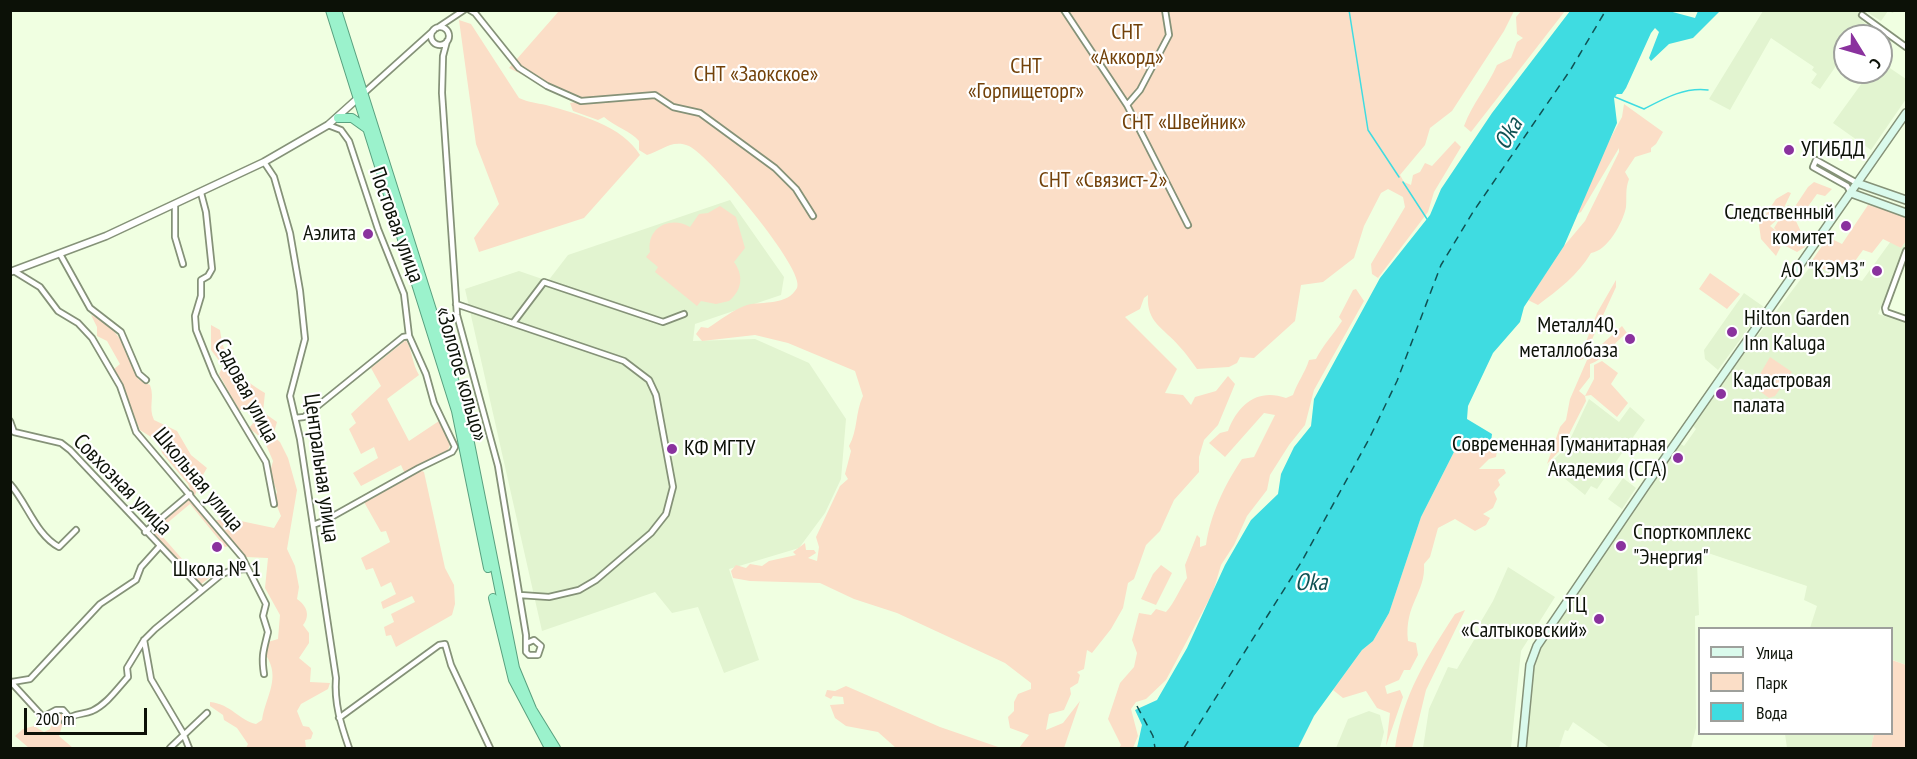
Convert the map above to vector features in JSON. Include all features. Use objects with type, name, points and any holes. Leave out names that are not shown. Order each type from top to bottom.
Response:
[{"type":"highway","name":"«Золотое кольцо»","points":[[330,10],[456,411],[506,659],[527,710],[549,748]]},
{"type":"highway","name":"«Золотое кольцо»","points":[[337,10],[463,408],[501,611],[515,668],[532,709],[556,748]]},
{"type":"highway","points":[[357,99],[364,93]]},
{"type":"highway","points":[[338,118],[352,118],[366,128]]},
{"type":"main road","points":[[1522,748],[1530,665],[1537,646],[1906,113]]},
{"type":"main road","points":[[1857,183],[1906,200]]},
{"type":"main road","points":[[1851,193],[1906,213]]},
{"type":"street","points":[[364,93],[435,29],[464,10]]},
{"type":"street","points":[[470,10],[475,12],[519,68],[547,86],[573,98],[581,101],[655,95],[673,107],[700,112],[776,168],[796,189],[813,216]]},
{"type":"street","points":[[1064,10],[1128,105],[1188,225]]},
{"type":"street","points":[[1128,105],[1140,90],[1169,35],[1165,10]]},
{"type":"street","points":[[1862,15],[1906,46]]},
{"type":"street","points":[[451,17],[443,56],[442,93],[456,304],[498,466],[526,635],[525,652],[529,655],[538,655],[541,646],[526,635]]},
{"type":"street","points":[[435,29],[447,30]]},
{"type":"street","points":[[435,29],[432,37],[443,56]]},
{"type":"street","points":[[421,44],[447,41]]},
{"type":"street","points":[[12,272],[175,206],[264,162],[338,118],[357,99]]},
{"type":"street","name":"Постовая улица","points":[[312,525],[326,520],[452,453],[455,447],[434,403],[426,374],[409,336],[404,294],[376,226],[349,141],[341,130],[327,125]]},
{"type":"street","points":[[1851,193],[1847,186],[1813,167],[1816,160],[1857,183]]},
{"type":"street","name":"Центральная улица","points":[[264,162],[274,177],[290,233],[300,291],[304,339],[290,396],[336,678],[335,693],[339,718],[349,748]]},
{"type":"street","name":"Садовая улица","points":[[201,193],[206,212],[213,269],[201,280],[201,296],[195,316],[196,330],[214,375],[266,462],[274,504]]},
{"type":"street","points":[[175,206],[176,237],[183,264]]},
{"type":"street","points":[[1906,251],[1885,308],[1886,312],[1906,319]]},
{"type":"street","points":[[60,254],[90,308],[121,332],[139,374],[146,380]]},
{"type":"street","name":"Школьная улица","points":[[12,272],[40,287],[58,311],[78,323],[92,338],[120,386],[136,432],[242,557],[266,604],[263,616],[268,632],[261,662],[264,674]]},
{"type":"street","points":[[513,323],[544,282],[663,322],[684,314]]},
{"type":"street","points":[[456,304],[624,361],[649,380],[657,401],[673,487],[666,514],[596,580],[579,590],[540,598],[520,595]]},
{"type":"street","points":[[295,418],[304,417],[403,337],[409,336]]},
{"type":"street","points":[[10,421],[14,432],[10,438]]},
{"type":"street","name":"Совхозная улица","points":[[14,432],[60,443],[70,450],[202,590]]},
{"type":"street","points":[[10,484],[44,535],[53,544],[59,547],[76,530]]},
{"type":"street","points":[[145,532],[190,494]]},
{"type":"street","points":[[11,682],[30,679],[100,604],[136,580],[141,567],[159,547]]},
{"type":"street","points":[[65,722],[69,717],[92,711],[106,702],[128,677],[127,668],[144,640],[202,590],[222,574],[247,569]]},
{"type":"street","points":[[144,640],[151,679],[183,733],[189,748]]},
{"type":"street","points":[[527,643],[534,640]]},
{"type":"street","points":[[339,718],[390,679],[439,645],[445,644],[452,665],[490,748]]},
{"type":"street","points":[[11,682],[42,717],[56,710],[63,710],[69,717]]},
{"type":"street","points":[[170,748],[181,740],[183,733],[207,713]]},
{"type":"shaded area","points":[[1763,11],[1888,11],[1881,21],[1867,12],[1862,21],[1866,24],[1833,24],[1833,70],[1820,89],[1811,83],[1817,74],[1812,70],[1814,67],[1771,38],[1730,110],[1709,99]]},
{"type":"shaded area","points":[[1893,70],[1906,79],[1906,99],[1871,150],[1833,123],[1861,84],[1893,84]]},
{"type":"shaded area","name":"КФ МГТУ","points":[[730,200],[784,277],[781,295],[695,324],[693,341],[755,339],[809,363],[846,419],[841,479],[825,513],[799,548],[729,569],[759,660],[724,673],[698,607],[672,613],[655,592],[542,631],[465,289],[519,271],[548,281],[568,255]]},
{"type":"shaded area","points":[[1891,241],[1901,248],[1906,241],[1906,247],[1878,314],[1906,323],[1906,665],[1893,660],[1893,627],[1810,627],[1817,606],[1804,600],[1807,586],[1705,552],[1703,561],[1697,562],[1699,615],[1695,616],[1696,728],[1691,748],[1610,748],[1573,722],[1568,731],[1565,730],[1559,748],[1525,748],[1533,662],[1538,651],[1679,443],[1684,446],[1696,429],[1692,425],[1724,380],[1810,267],[1816,266],[1862,281]]},
{"type":"shaded area","points":[[1744,293],[1764,307],[1718,370],[1705,359],[1704,350]]},
{"type":"shaded area","points":[[1589,399],[1619,422],[1630,407],[1645,420],[1597,489],[1591,486],[1585,495],[1548,465],[1566,448]]},
{"type":"shaded area","points":[[1623,478],[1636,488],[1622,509],[1608,499]]},
{"type":"shaded area","points":[[1508,567],[1555,597],[1521,651],[1511,748],[1423,748],[1429,709],[1448,667],[1457,669],[1481,628],[1480,623]]},
{"type":"shaded area","points":[[1369,711],[1380,715],[1384,732],[1380,748],[1336,748],[1348,719]]},
{"type":"shaded area","points":[[1785,735],[1874,735],[1871,748],[1787,748]]},
{"type":"green space","points":[[1522,10],[1565,11],[1471,132],[1464,126],[1471,110],[1497,65],[1511,58],[1517,42],[1523,38],[1517,34],[1516,17]]},
{"type":"green space","points":[[559,11],[1514,11],[1504,31],[1452,111],[1430,128],[1425,145],[1400,175],[1404,182],[1411,185],[1413,175],[1420,172],[1425,163],[1432,166],[1455,141],[1461,147],[1434,192],[1428,212],[1378,278],[1372,274],[1371,264],[1405,207],[1403,197],[1388,189],[1381,193],[1364,226],[1354,258],[1323,282],[1301,285],[1295,321],[1254,358],[1240,357],[1237,363],[1229,367],[1197,369],[1182,349],[1153,319],[1148,304],[1148,295],[1144,298],[1140,309],[1125,317],[1177,369],[1165,393],[1183,395],[1191,405],[1195,397],[1216,391],[1228,376],[1235,384],[1218,425],[1204,440],[1199,457],[1199,472],[1174,500],[1160,531],[1146,545],[1134,579],[1128,583],[1123,608],[1111,629],[1092,653],[1087,650],[1084,669],[1077,672],[1080,675],[1078,683],[1070,688],[1071,694],[1064,710],[1049,714],[1046,730],[1063,723],[1080,701],[1064,748],[1019,748],[1029,735],[1010,728],[1008,717],[1014,711],[1014,702],[1018,694],[1031,689],[1031,683],[1005,663],[897,613],[854,599],[820,583],[750,581],[733,578],[731,571],[736,565],[746,568],[750,564],[762,566],[769,561],[796,555],[793,552],[805,543],[806,550],[814,550],[816,553],[808,558],[817,561],[819,547],[816,537],[840,486],[848,479],[845,474],[851,451],[849,446],[863,396],[855,371],[788,343],[755,335],[702,341],[696,334],[701,327],[708,328],[747,305],[787,298],[797,288],[796,277],[787,260],[754,214],[735,190],[700,154],[689,146],[677,144],[647,155],[639,150],[639,141],[636,138],[604,117],[598,120],[573,111],[570,103],[577,102],[509,68]]},
{"type":"green space","points":[[459,20],[471,24],[519,98],[599,122],[623,136],[640,155],[584,218],[479,252],[474,238],[499,204],[476,144]]},
{"type":"green space","points":[[1624,104],[1663,132],[1651,148],[1651,152],[1635,157],[1625,172],[1629,179],[1626,207],[1622,221],[1608,242],[1591,253],[1567,282],[1538,305],[1528,300],[1564,246],[1585,221],[1619,152],[1619,148],[1581,212],[1577,214],[1597,163],[1622,117]]},
{"type":"green space","points":[[1814,182],[1832,189],[1825,196],[1817,194],[1799,219],[1795,219],[1803,236],[1808,236],[1805,247],[1797,252],[1782,244],[1776,256],[1761,239],[1759,225],[1776,199],[1788,192],[1791,193],[1779,218],[1770,226],[1780,234],[1774,228],[1788,205],[1794,208]]},
{"type":"green space","points":[[1868,205],[1906,216],[1906,241],[1901,248],[1883,239],[1872,253],[1863,250],[1845,275],[1809,265],[1828,237],[1842,244]]},
{"type":"green space","points":[[720,206],[736,217],[745,248],[734,262],[739,272],[739,288],[729,301],[716,304],[701,301],[697,306],[655,272],[658,267],[646,257],[650,252],[652,236],[661,226],[675,222],[690,227],[699,214],[708,213]]},
{"type":"green space","points":[[1710,273],[1740,294],[1727,309],[1699,289]]},
{"type":"green space","points":[[1616,280],[1616,287],[1583,359],[1579,360],[1597,313]]},
{"type":"green space","points":[[1356,289],[1364,301],[1314,390],[1305,425],[1270,475],[1267,490],[1247,516],[1234,545],[1221,565],[1213,592],[1166,680],[1146,699],[1136,702],[1131,709],[1138,736],[1133,748],[1119,748],[1121,745],[1108,719],[1120,683],[1134,667],[1137,653],[1132,640],[1139,613],[1151,615],[1156,609],[1166,612],[1172,604],[1187,578],[1185,565],[1197,535],[1200,538],[1200,547],[1206,545],[1219,500],[1230,479],[1242,459],[1254,457],[1275,415],[1264,413],[1225,457],[1209,443],[1220,433],[1228,431],[1237,413],[1250,401],[1267,395],[1286,398],[1293,395],[1309,360],[1316,359],[1342,321],[1339,317],[1353,290]]},
{"type":"green space","points":[[91,315],[116,333],[127,350],[138,379],[150,385],[154,420],[177,431],[191,455],[207,468],[200,480],[193,502],[208,520],[236,520],[274,528],[281,516],[274,499],[277,492],[270,472],[273,461],[264,440],[249,428],[254,422],[249,409],[239,410],[219,374],[223,366],[211,350],[211,325],[220,330],[225,351],[234,368],[247,381],[265,393],[263,412],[277,422],[273,436],[280,442],[288,458],[297,490],[287,549],[295,566],[299,587],[297,599],[305,607],[307,614],[303,625],[309,633],[309,643],[299,658],[311,668],[310,682],[330,683],[328,689],[301,704],[297,711],[303,726],[309,727],[313,733],[311,739],[305,740],[306,748],[246,748],[248,744],[237,728],[224,720],[223,715],[210,706],[210,702],[217,703],[256,724],[262,720],[272,680],[272,672],[266,655],[268,642],[278,639],[280,615],[265,588],[268,558],[246,557],[235,544],[225,547],[190,504],[160,529],[162,536],[197,576],[205,576],[206,570],[213,566],[222,568],[200,585],[148,532],[191,492],[188,484],[162,453],[159,442],[140,430],[114,369],[120,364],[107,341],[97,336],[97,327]]},
{"type":"green space","points":[[1622,326],[1627,333],[1600,358],[1590,364],[1590,377],[1579,391],[1585,396],[1586,401],[1562,448],[1547,464],[1560,427],[1566,420],[1570,399],[1587,360],[1597,356],[1601,345]]},
{"type":"green space","points":[[406,340],[419,375],[387,399],[409,441],[439,421],[450,445],[448,450],[405,474],[401,465],[361,486],[353,473],[378,458],[374,447],[361,454],[349,429],[356,423],[351,414],[381,386],[371,368]]},
{"type":"green space","points":[[1770,357],[1792,372],[1775,396],[1769,398],[1757,389],[1756,381]]},
{"type":"green space","points":[[1602,361],[1618,373],[1611,384],[1628,403],[1617,417],[1591,395],[1585,396],[1594,379],[1594,365]]},
{"type":"green space","points":[[1463,446],[1475,452],[1497,450],[1496,457],[1489,459],[1479,469],[1504,469],[1506,473],[1498,480],[1500,485],[1494,492],[1497,499],[1493,508],[1483,514],[1490,518],[1486,525],[1475,531],[1455,519],[1438,528],[1430,557],[1424,564],[1422,583],[1409,617],[1408,641],[1416,643],[1418,655],[1410,670],[1404,670],[1399,680],[1385,686],[1387,694],[1400,690],[1403,697],[1386,746],[1390,713],[1377,708],[1366,691],[1343,698],[1333,690],[1362,650],[1373,641],[1389,613],[1421,517],[1456,448]]},
{"type":"green space","points":[[420,470],[424,472],[445,568],[454,585],[455,604],[452,615],[396,647],[391,635],[386,636],[384,627],[394,622],[391,614],[415,602],[412,596],[383,609],[381,602],[396,594],[391,582],[381,587],[373,568],[366,570],[361,558],[390,542],[386,531],[381,532],[364,502]]},
{"type":"green space","points":[[1161,565],[1172,573],[1156,605],[1141,599],[1153,574]]},
{"type":"green space","points":[[1465,610],[1426,690],[1412,748],[1395,748],[1404,711],[1417,678],[1455,614]]},
{"type":"green space","points":[[1893,660],[1906,665],[1906,748],[1871,748],[1874,735],[1893,735]]},
{"type":"green space","points":[[846,686],[940,727],[1001,748],[896,748],[878,732],[846,726],[835,718],[830,705],[844,704],[843,697],[833,696],[831,699],[825,696],[827,690],[835,691]]},
{"type":"green space","points":[[62,713],[65,716],[59,736],[73,748],[29,748],[15,736],[23,729],[34,726],[44,732],[50,729],[56,714]]},
{"type":"water","name":"Oka","points":[[1570,11],[1669,11],[1695,18],[1698,11],[1720,11],[1693,38],[1669,44],[1651,61],[1649,58],[1659,32],[1655,28],[1626,88],[1622,94],[1617,94],[1614,98],[1617,123],[1564,246],[1524,307],[1520,322],[1493,353],[1468,406],[1467,419],[1492,434],[1491,442],[1475,450],[1463,444],[1456,448],[1421,517],[1389,613],[1373,641],[1362,650],[1314,716],[1298,748],[1137,748],[1142,725],[1135,710],[1157,700],[1187,648],[1225,565],[1251,520],[1278,494],[1281,474],[1294,447],[1311,426],[1314,399],[1380,278],[1430,215],[1441,189],[1492,113]]},
{"type":"waterway","points":[[1349,10],[1368,130],[1399,177]]},
{"type":"waterway","points":[[1615,97],[1644,109],[1667,97],[1683,92],[1708,90]]},
{"type":"waterway","points":[[1403,182],[1427,219]]},
{"type":"ferry route","points":[[1184,748],[1302,561],[1369,439],[1397,381],[1441,265],[1473,212],[1571,69],[1606,10]]},
{"type":"ferry route","points":[[1137,706],[1153,736],[1155,748]]},
{"type":"place","name":"УГИБДД","points":[[1789,150]]},
{"type":"place","name":"Следственный комитет","points":[[1846,226]]},
{"type":"place","name":"Аэлита","points":[[368,234]]},
{"type":"place","name":"АО \"КЭМЗ\"","points":[[1877,271]]},
{"type":"place","name":"Hilton Garden Inn Kaluga","points":[[1732,332]]},
{"type":"place","name":"Металл40, металлобаза","points":[[1630,339]]},
{"type":"place","name":"Кадастровая палата","points":[[1721,394]]},
{"type":"place","name":"КФ МГТУ","points":[[672,449]]},
{"type":"place","name":"Современная Гуманитарная Академия (СГА)","points":[[1678,458]]},
{"type":"place","name":"Спорткомплекс \"Энергия\"","points":[[1621,546]]},
{"type":"place","name":"Школа № 1","points":[[217,547]]},
{"type":"place","name":"ТЦ «Салтыковский»","points":[[1599,619]]},
{"type":"park label","name":"СНТ «Аккорд»","points":[[1127,46]]},
{"type":"park label","name":"СНТ «Заокское»","points":[[756,75]]},
{"type":"park label","name":"СНТ «Горпищеторг»","points":[[1026,80]]},
{"type":"park label","name":"СНТ «Швейник»","points":[[1184,123]]},
{"type":"park label","name":"СНТ «Связист-2»","points":[[1103,181]]}]
